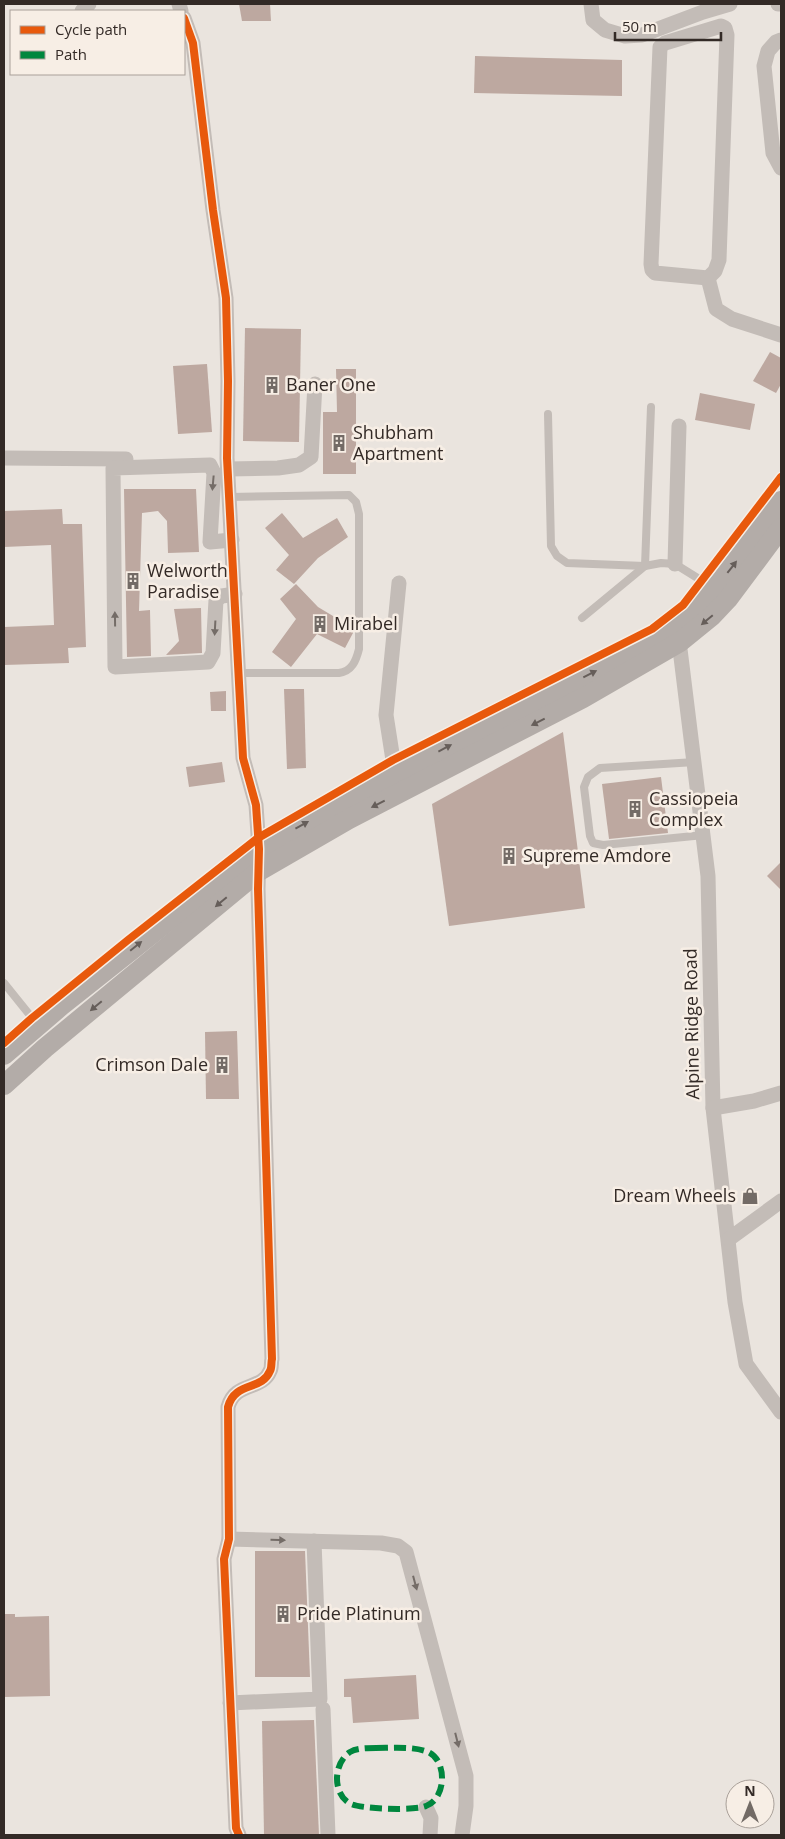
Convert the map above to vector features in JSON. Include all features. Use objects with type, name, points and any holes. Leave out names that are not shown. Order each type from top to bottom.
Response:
[{"type":"street","points":[[591,4],[593,20],[605,30],[625,36],[642,35],[730,4]]},
{"type":"street","points":[[185,21],[193,43],[213,210],[226,298],[227,463],[243,758],[256,805],[259,849],[258,889],[272,1359],[270,1372],[260,1382],[235,1393],[230,1400],[228,1408],[229,1539],[224,1559],[236,1828],[239,1835]]},
{"type":"street","points":[[721,26],[725,28],[727,35],[719,260],[715,271],[708,278],[655,274],[652,270],[659,53],[660,47],[665,43],[721,26]]},
{"type":"street","points":[[781,40],[776,42],[768,51],[764,66],[772,153],[781,168]]},
{"type":"street","points":[[708,278],[716,309],[732,319],[781,336]]},
{"type":"street","points":[[4,458],[227,463],[278,468],[299,466],[311,457],[315,384]]},
{"type":"street","points":[[675,564],[679,426]]},
{"type":"street","points":[[232,540],[210,542],[214,472],[210,466],[112,468],[115,667],[208,662],[213,653],[216,600],[222,596],[234,594]]},
{"type":"street","points":[[721,594],[781,501]]},
{"type":"street","points":[[4,1085],[44,1048],[259,871],[349,819],[400,783],[518,710],[662,638],[678,633],[721,594],[781,528]]},
{"type":"street","points":[[399,582],[386,714],[400,783]]},
{"type":"street","name":"Alpine Ridge Road","points":[[678,633],[708,876],[713,1108],[735,1302],[746,1364],[781,1412]]},
{"type":"street","points":[[4,1055],[61,1006],[259,849],[400,783]]},
{"type":"street","points":[[713,1108],[754,1101],[781,1093]]},
{"type":"street","points":[[729,1239],[781,1201]]},
{"type":"street","points":[[229,1539],[381,1544],[398,1546],[406,1552],[466,1776],[466,1806],[462,1835]]},
{"type":"street","points":[[230,1703],[320,1699],[314,1541]]},
{"type":"street","points":[[323,1709],[328,1835]]},
{"type":"street","points":[[426,1807],[431,1818],[430,1835]]},
{"type":"lane","points":[[582,618],[645,566],[651,407]]},
{"type":"lane","points":[[548,414],[551,546],[557,556],[567,563],[645,566],[661,563],[675,564],[721,594]]},
{"type":"lane","points":[[229,497],[349,495],[356,502],[359,514],[359,649],[352,666],[347,672],[339,673],[239,672]]},
{"type":"lane","points":[[695,762],[600,768],[588,777],[584,787],[590,836],[593,843],[603,845],[704,835]]},
{"type":"lane","points":[[4,983],[38,1026]]},
{"type":"building","points":[[239,4],[270,4],[271,21],[242,21]]},
{"type":"building","points":[[475,56],[622,60],[622,96],[474,93]]},
{"type":"building","name":"Baner One","points":[[245,328],[301,329],[299,442],[243,441]]},
{"type":"building","points":[[770,352],[781,358],[781,384],[776,393],[753,381]]},
{"type":"building","points":[[207,364],[212,432],[178,434],[173,366]]},
{"type":"building","name":"Shubham Apartment","points":[[336,369],[356,369],[356,474],[323,474],[323,412],[337,412]]},
{"type":"building","points":[[700,393],[755,404],[750,430],[695,420]]},
{"type":"building","name":"Welworth Paradise","points":[[124,489],[196,489],[199,552],[168,553],[167,521],[158,511],[142,513],[139,611],[150,610],[151,656],[127,657]]},
{"type":"building","points":[[62,509],[63,524],[82,524],[86,647],[68,648],[69,663],[4,665],[4,627],[54,625],[51,545],[4,547],[4,511]]},
{"type":"building","points":[[282,513],[303,538],[337,518],[348,537],[318,558],[294,584],[276,570],[289,555],[265,528]]},
{"type":"building","name":"Mirabel","points":[[296,584],[318,607],[353,628],[353,633],[345,648],[317,634],[291,667],[272,652],[296,619],[280,599]]},
{"type":"building","points":[[201,608],[202,653],[166,655],[179,641],[174,609]]},
{"type":"building","points":[[284,689],[304,689],[306,768],[287,769]]},
{"type":"building","points":[[226,691],[226,711],[211,711],[210,692]]},
{"type":"building","name":"Supreme Amdore","points":[[563,732],[585,908],[449,926],[432,804]]},
{"type":"building","points":[[222,762],[225,782],[189,787],[186,767]]},
{"type":"building","name":"Cassiopeia Complex","points":[[661,777],[668,833],[609,839],[602,784]]},
{"type":"building","points":[[781,862],[781,890],[767,876]]},
{"type":"building","name":"Crimson Dale","points":[[237,1031],[239,1099],[206,1099],[205,1032]]},
{"type":"building","name":"Pride Platinum","points":[[255,1551],[305,1551],[310,1677],[255,1677]]},
{"type":"building","points":[[4,1614],[15,1614],[15,1617],[49,1616],[50,1696],[4,1697]]},
{"type":"building","points":[[416,1675],[419,1719],[353,1723],[351,1697],[344,1697],[344,1679]]},
{"type":"building","points":[[314,1720],[319,1835],[264,1835],[262,1721]]},
{"type":"marked path","points":[[376,1748],[416,1749],[428,1752],[434,1757],[439,1763],[442,1780],[438,1796],[433,1802],[420,1808],[388,1809],[357,1806],[345,1800],[340,1794],[337,1779],[340,1764],[344,1757],[353,1751],[376,1748]]},
{"type":"cycle path","points":[[185,21],[193,43],[213,210],[226,298],[227,458],[243,758],[256,805],[259,849],[258,889],[272,1359],[271,1370],[266,1377],[236,1393],[228,1407],[229,1539],[224,1559],[236,1828],[239,1835]]},
{"type":"cycle path","points":[[4,1043],[128,940],[258,838],[393,760],[652,629],[683,605],[781,477]]},
{"type":"place","name":"Baner One","points":[[272,385]]},
{"type":"place","name":"Shubham Apartment","points":[[339,443]]},
{"type":"place","name":"Welworth Paradise","points":[[133,581]]},
{"type":"place","name":"Mirabel","points":[[320,624]]},
{"type":"place","name":"Cassiopeia Complex","points":[[635,809]]},
{"type":"place","name":"Supreme Amdore","points":[[509,856]]},
{"type":"place","name":"Crimson Dale","points":[[222,1065]]},
{"type":"place","name":"Dream Wheels","points":[[750,1196]]},
{"type":"place","name":"Pride Platinum","points":[[283,1614]]}]
